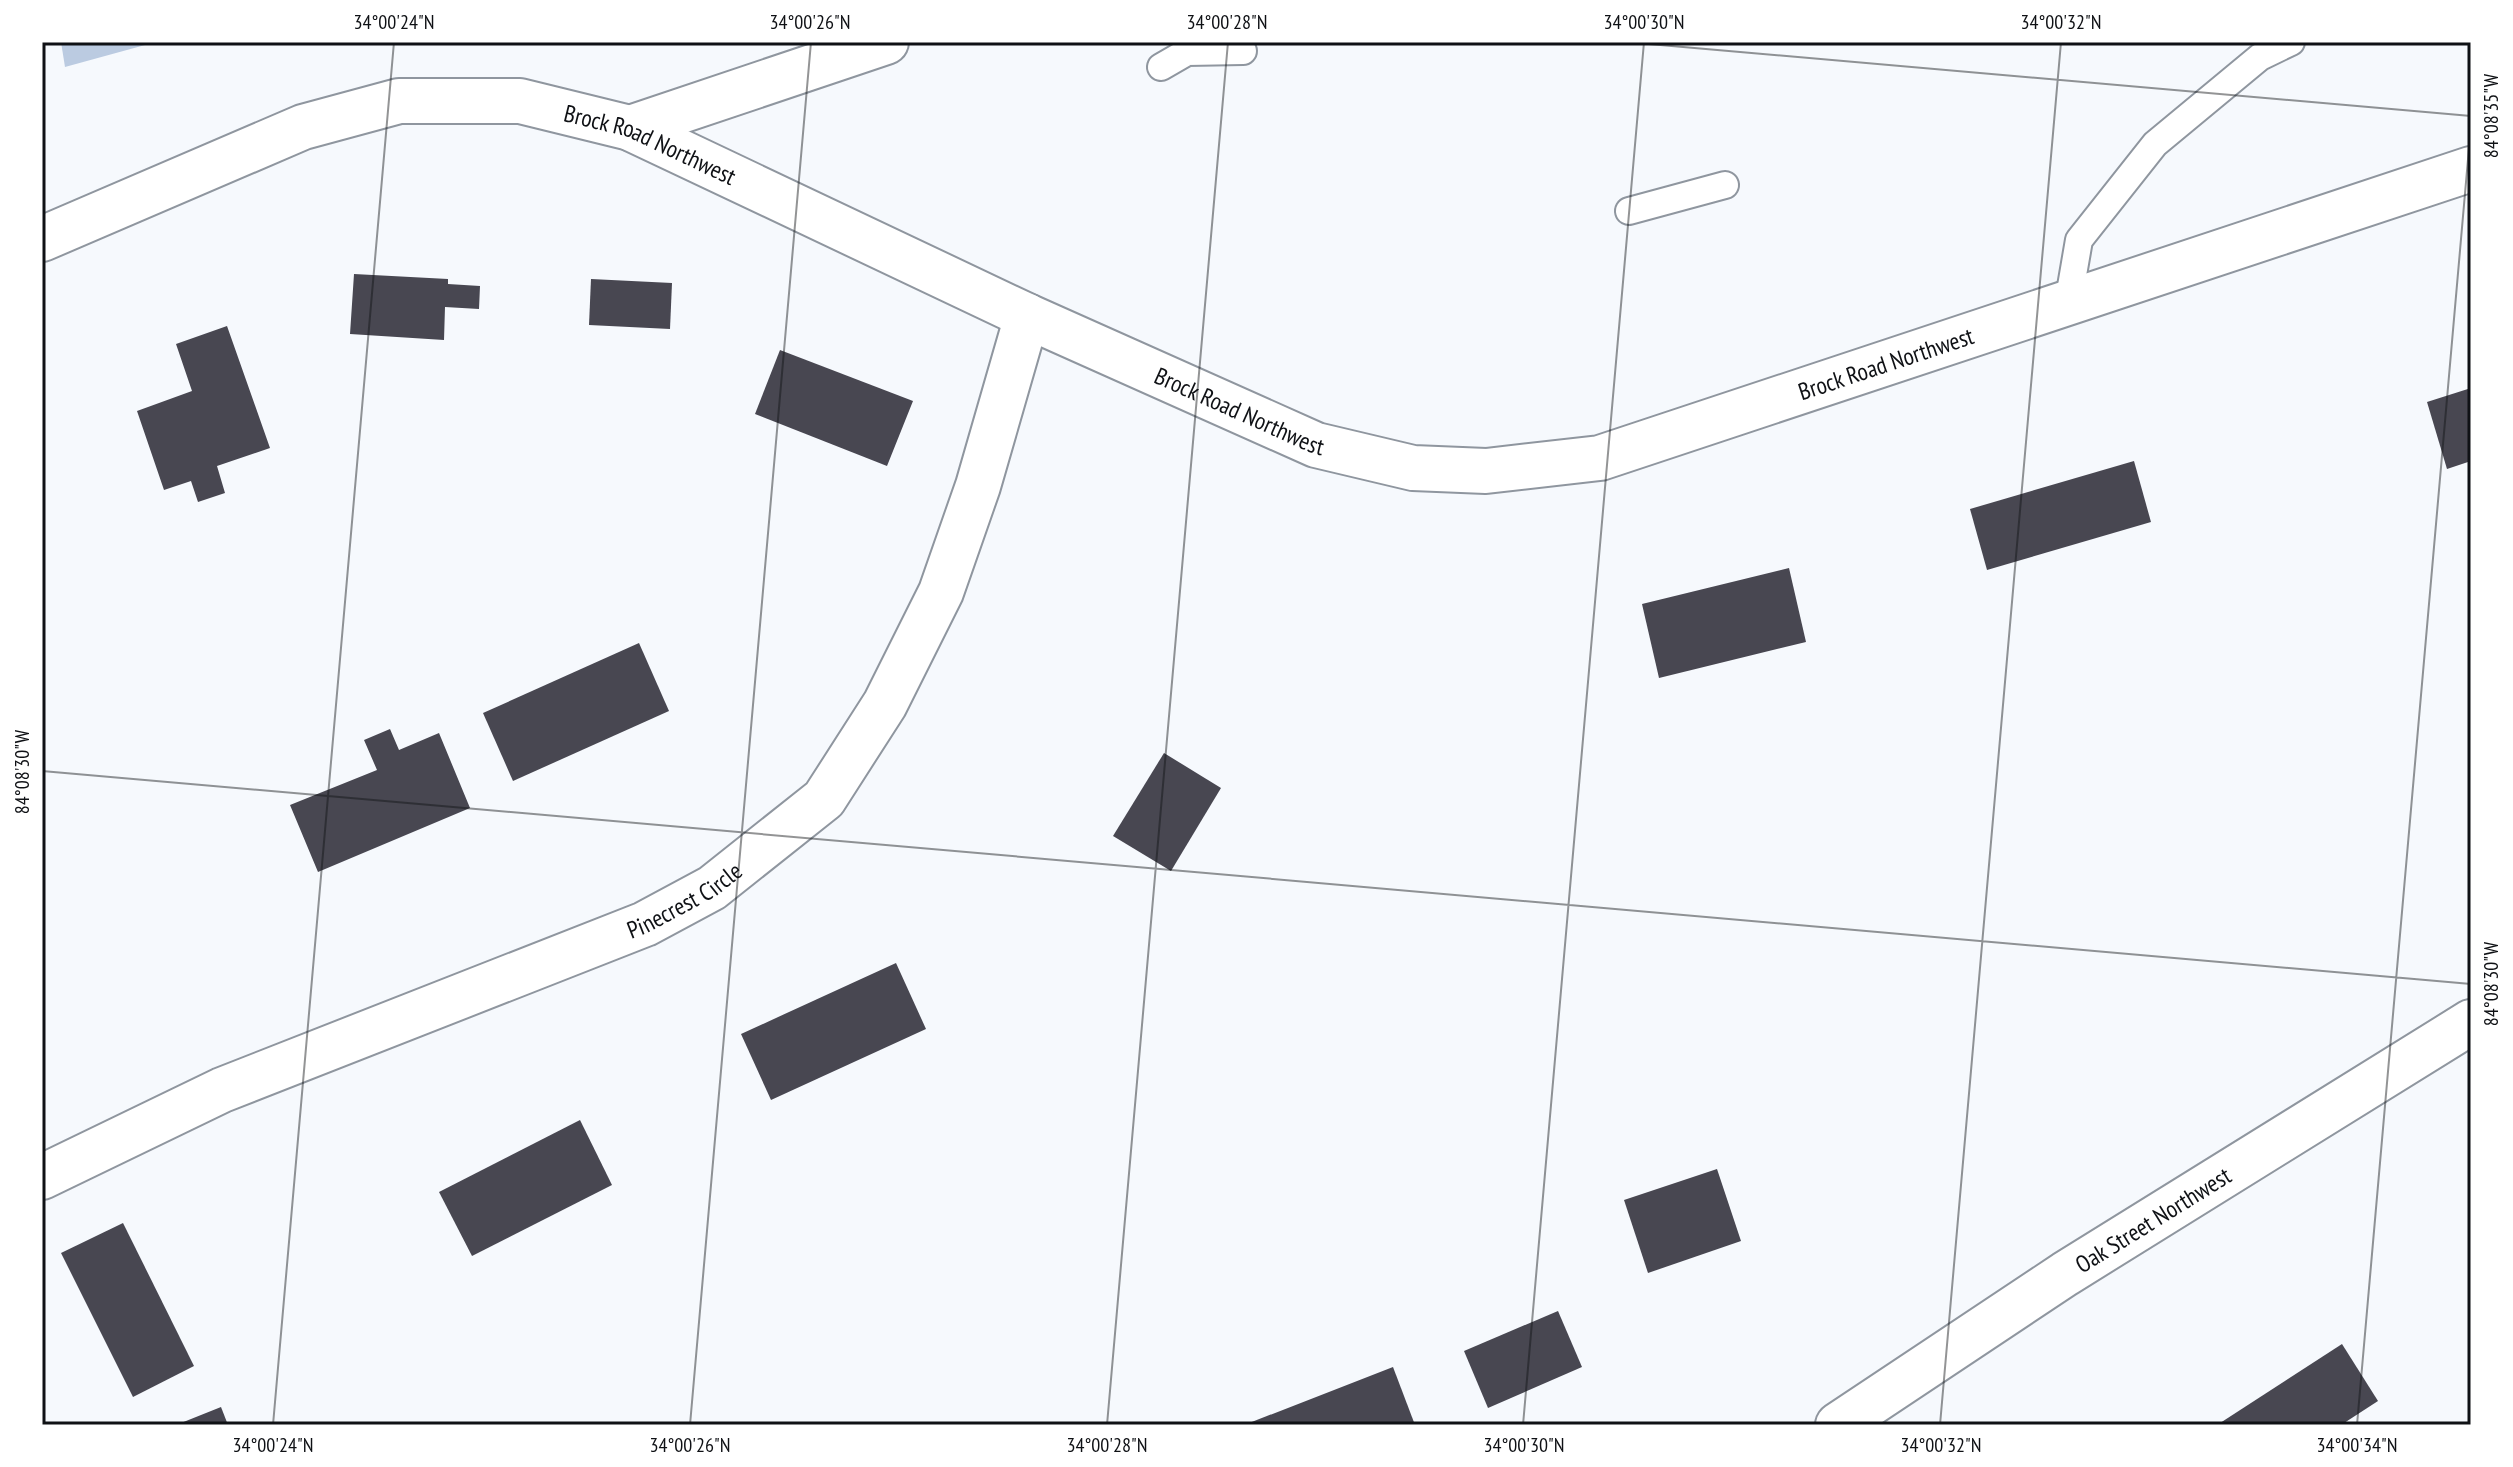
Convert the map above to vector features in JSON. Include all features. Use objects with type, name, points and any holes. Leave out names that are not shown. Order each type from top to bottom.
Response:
[{"type":"street","points":[[630,128],[886,42]]},
{"type":"street","name":"Brock Road Northwest","points":[[42,239],[303,127],[399,101],[520,101],[630,128],[1027,316],[1316,445],[1413,468],[1486,471],[1600,458],[2471,169]]},
{"type":"street","name":"Pinecrest Circle","points":[[42,1177],[222,1090],[645,924],[712,888],[824,799],[885,704],[941,592],[978,486],[1027,316]]},
{"type":"street","name":"Oak Street Northwest","points":[[1838,1425],[2065,1274],[2471,1022]]},
{"type":"lane","points":[[2068,304],[2079,240],[2155,144],[2260,57],[2291,42]]},
{"type":"lane","points":[[1161,67],[1185,47],[1243,51]]},
{"type":"lane","points":[[1629,211],[1725,185]]},
{"type":"shaded area","points":[[61,42],[156,42],[65,67]]},
{"type":"building","points":[[354,274],[448,279],[448,284],[480,286],[479,309],[445,307],[444,340],[350,334]]},
{"type":"building","points":[[591,279],[672,283],[670,329],[589,325]]},
{"type":"building","points":[[227,326],[270,448],[217,466],[225,493],[198,502],[191,481],[164,490],[137,411],[192,391],[176,344]]},
{"type":"building","points":[[780,350],[913,401],[887,466],[755,414]]},
{"type":"building","points":[[2471,388],[2471,461],[2447,469],[2427,402]]},
{"type":"building","points":[[2134,461],[2151,522],[1987,570],[1970,509]]},
{"type":"building","points":[[1789,568],[1806,642],[1659,678],[1642,604]]},
{"type":"building","points":[[639,643],[669,711],[513,781],[483,713]]},
{"type":"building","points":[[390,729],[399,750],[439,733],[470,808],[318,872],[290,805],[377,770],[364,740]]},
{"type":"building","points":[[1164,753],[1221,788],[1171,871],[1113,836]]},
{"type":"building","points":[[896,963],[926,1029],[771,1100],[741,1034]]},
{"type":"building","points":[[580,1120],[612,1185],[472,1256],[439,1192]]},
{"type":"building","points":[[1717,1169],[1741,1241],[1648,1273],[1624,1200]]},
{"type":"building","points":[[123,1223],[194,1366],[133,1397],[61,1253]]},
{"type":"building","points":[[1558,1311],[1582,1367],[1488,1408],[1464,1351]]},
{"type":"building","points":[[2342,1344],[2378,1401],[2341,1425],[2217,1425]]},
{"type":"building","points":[[1393,1367],[1415,1425],[1244,1425]]},
{"type":"building","points":[[221,1407],[228,1425],[176,1425]]}]
